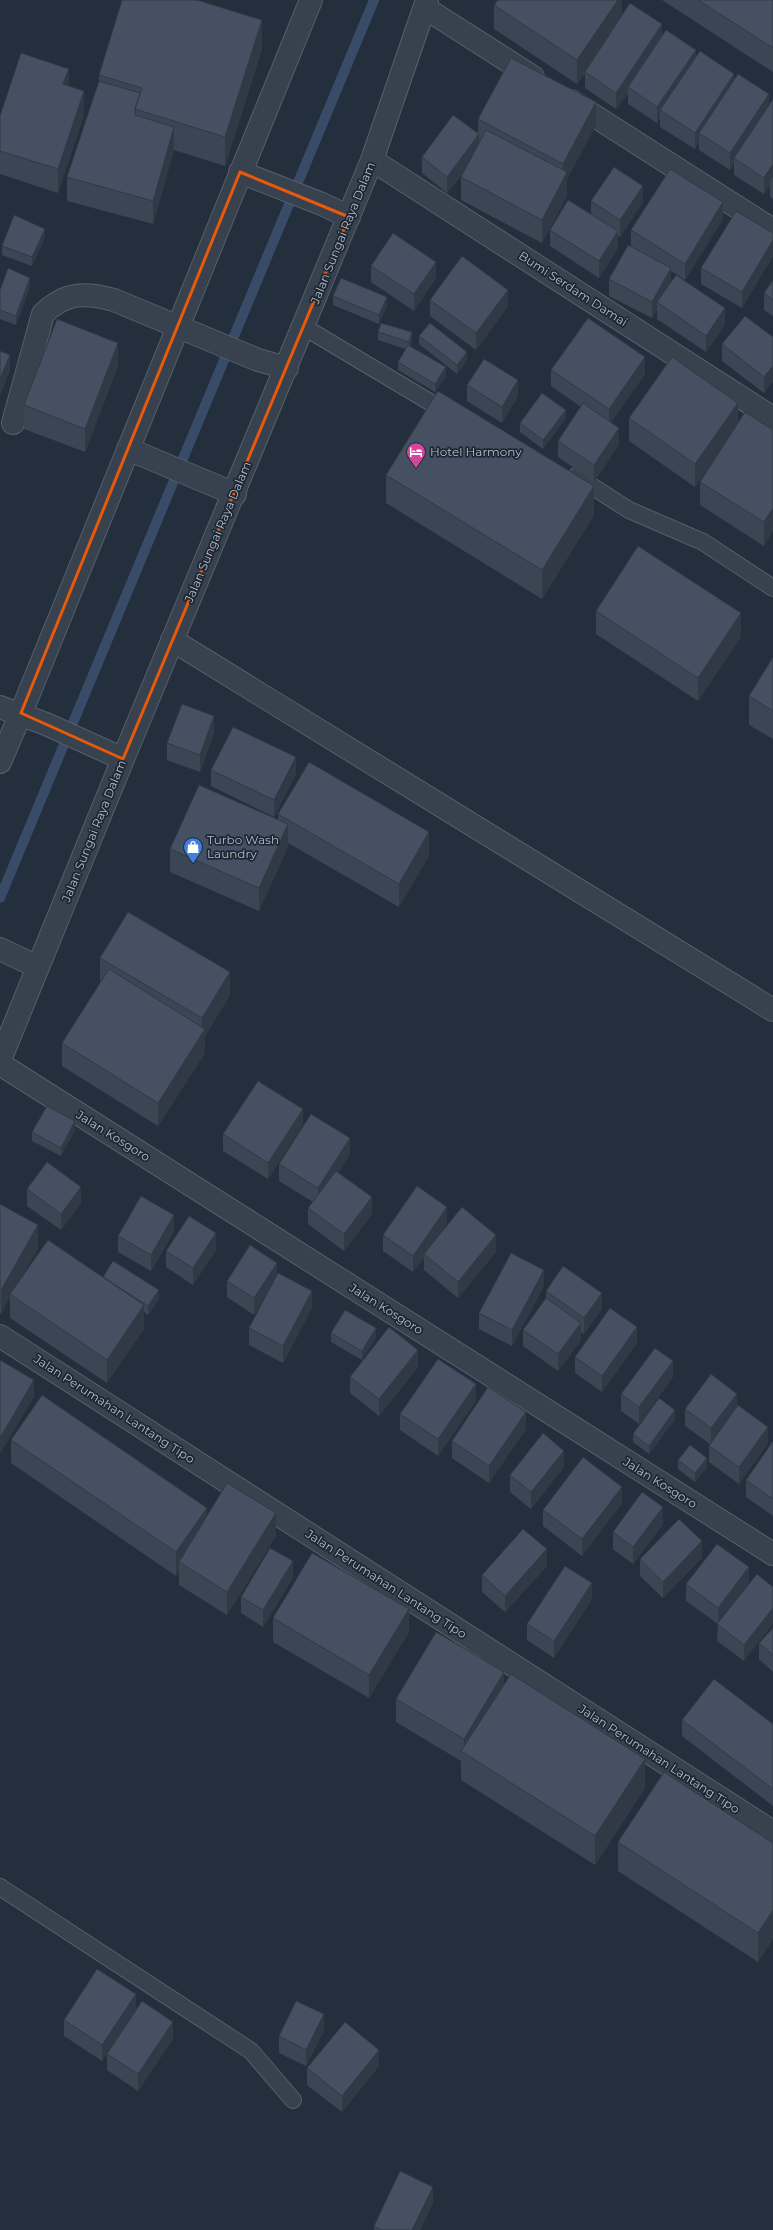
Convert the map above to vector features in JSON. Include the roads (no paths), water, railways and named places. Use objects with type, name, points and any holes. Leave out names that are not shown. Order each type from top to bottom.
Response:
[{"type":"street","points":[[0,762],[134,451],[250,176],[310,0]]},
{"type":"street","points":[[426,4],[773,230]]},
{"type":"street","name":"Jalan Sungai Raya Dalam","points":[[0,1060],[19,958],[123,759],[235,494],[372,160],[426,4]]},
{"type":"street","name":"Bumi Serdam Damai","points":[[372,160],[773,418]]},
{"type":"street","points":[[250,176],[322,204],[349,217]]},
{"type":"street","points":[[13,423],[43,314],[55,302],[79,295],[95,294],[114,300],[258,360],[287,368]]},
{"type":"street","points":[[134,451],[235,494]]},
{"type":"street","points":[[172,640],[773,1010]]},
{"type":"street","points":[[0,707],[21,713],[123,759]]},
{"type":"street","name":"Jalan Kosgoro","points":[[0,1064],[773,1554]]},
{"type":"street","name":"Jalan Perumahan Lantang Tipo","points":[[0,1336],[773,1832]]},
{"type":"lane","points":[[304,327],[430,404],[463,421]]},
{"type":"lane","points":[[564,468],[629,510],[703,542],[773,588]]},
{"type":"lane","points":[[0,1887],[250,2051],[293,2100]]},
{"type":"waterway","points":[[0,898],[374,0]]},
{"type":"place","name":"Hotel Harmony","points":[[416,469]]},
{"type":"place","name":"Turbo Wash Laundry","points":[[193,864]]}]
